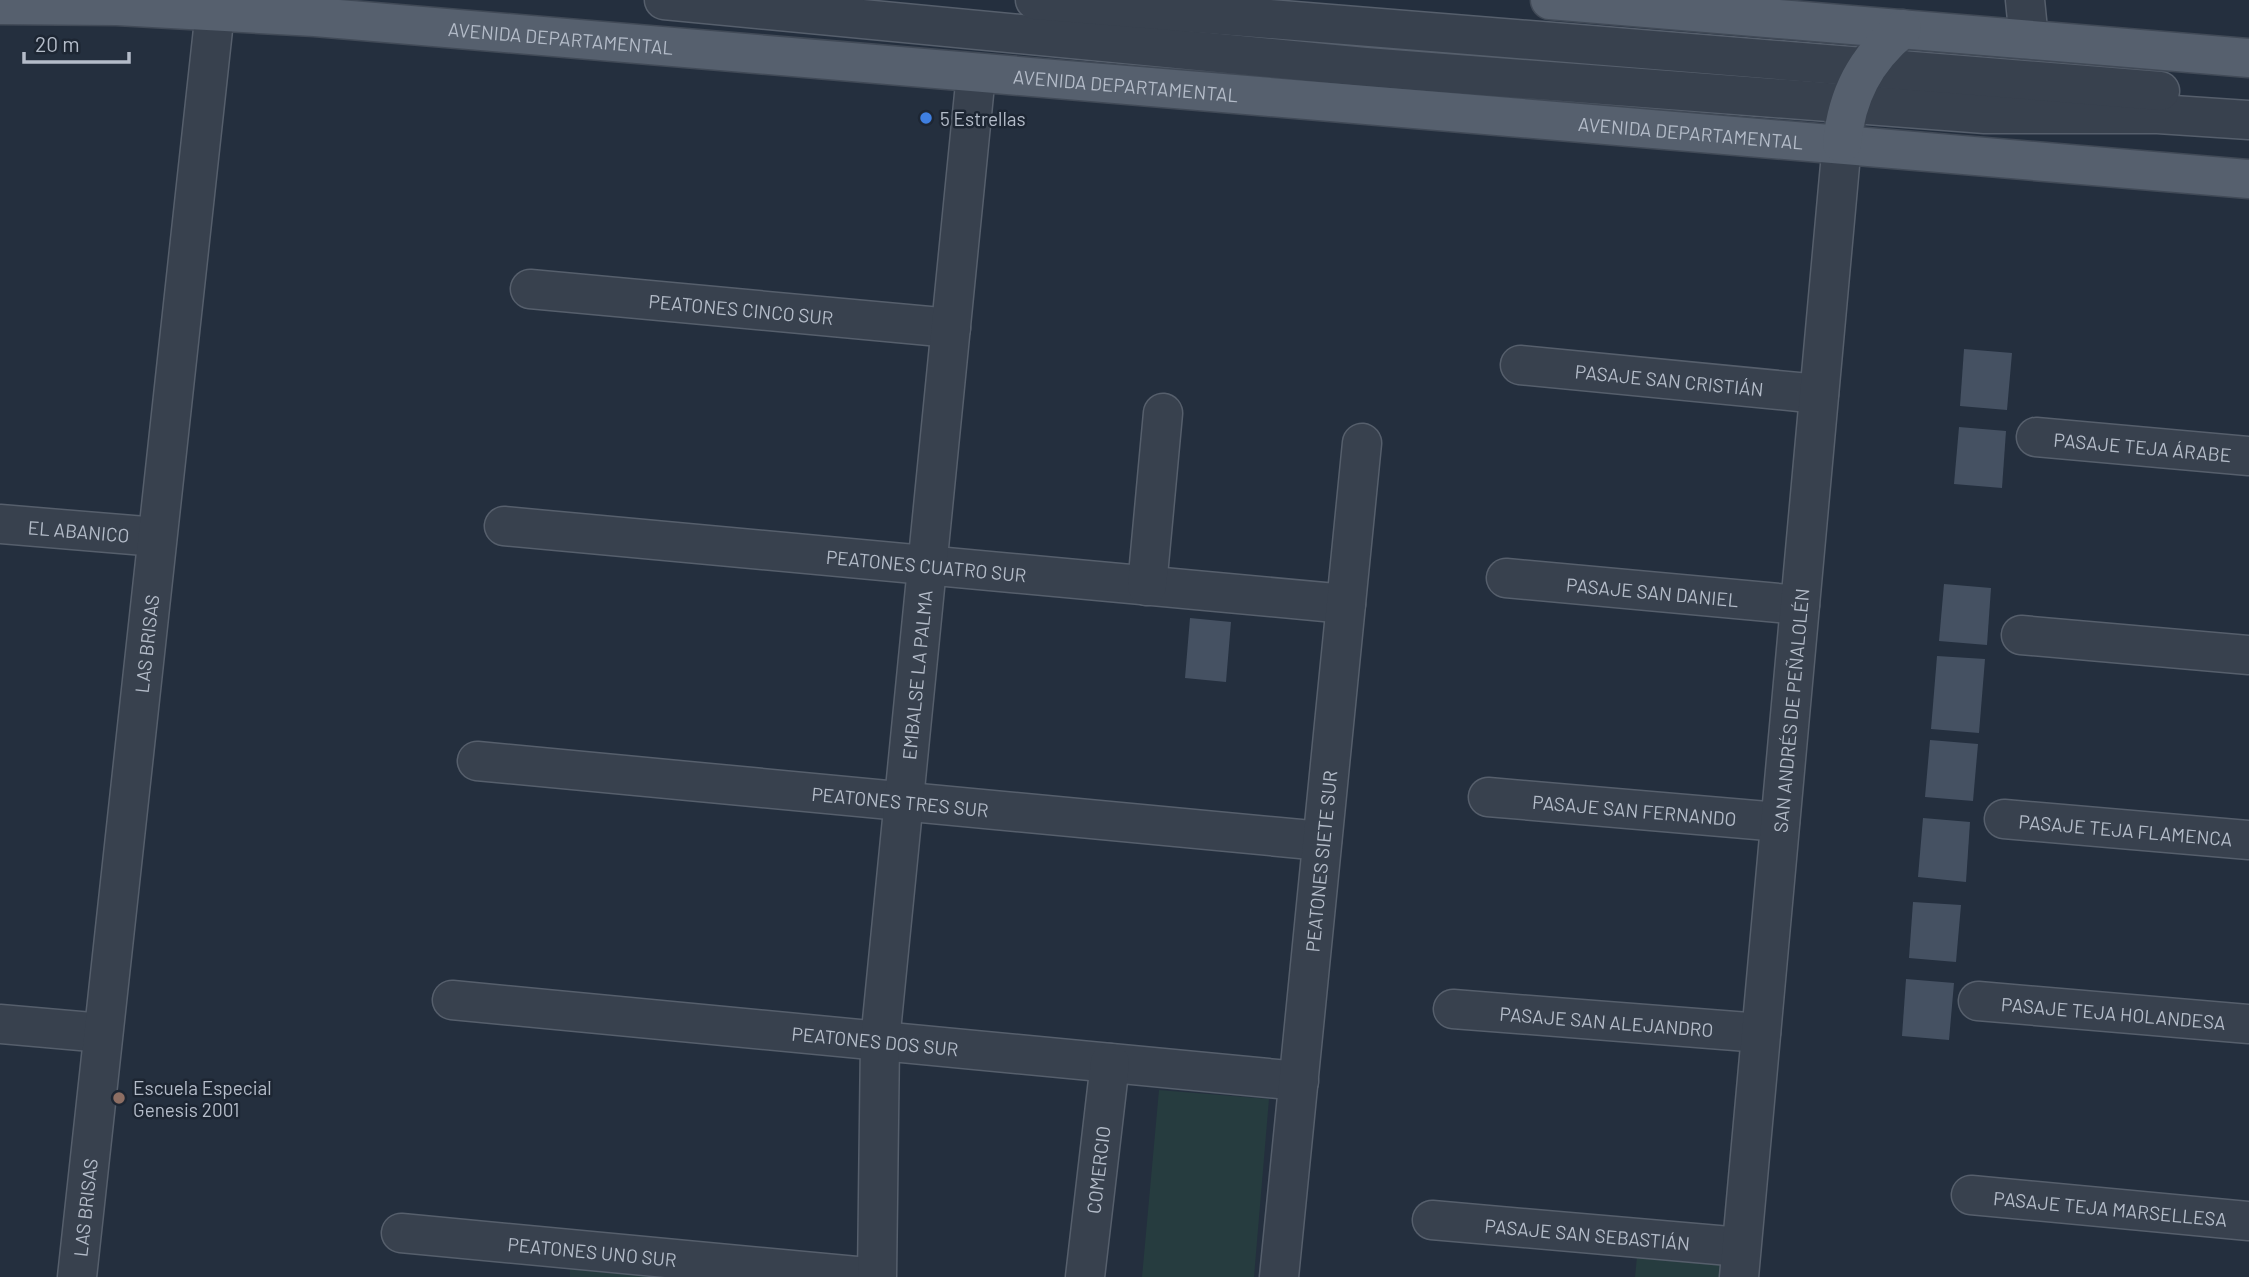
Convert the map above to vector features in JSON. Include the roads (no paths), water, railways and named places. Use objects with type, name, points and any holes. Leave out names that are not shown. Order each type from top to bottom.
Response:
[{"type":"main road","points":[[1550,0],[1788,10],[1902,29],[2249,58]]},
{"type":"main road","name":"AVENIDA DEPARTAMENTAL","points":[[0,5],[215,11],[2249,179]]},
{"type":"main road","points":[[1842,144],[1849,102],[1865,68],[1902,29]]},
{"type":"street","points":[[664,0],[1365,67],[1985,114],[2158,114],[2249,120]]},
{"type":"street","points":[[1035,0],[2249,98]]},
{"type":"street","points":[[2025,0],[2029,40]]},
{"type":"street","name":"LAS BRISAS","points":[[76,1277],[215,11]]},
{"type":"street","points":[[1152,47],[1350,104]]},
{"type":"street","name":"EMBALSE LA PALMA","points":[[877,1277],[880,1041],[976,74]]},
{"type":"street","name":"SAN ANDRÉS DE PEÑALOLÉN","points":[[1740,1262],[1842,144]]},
{"type":"street","name":"PEATONES CINCO SUR","points":[[530,289],[951,328]]},
{"type":"street","name":"PASAJE SAN CRISTIÁN","points":[[1520,365],[1819,394]]},
{"type":"street","points":[[1147,586],[1163,413]]},
{"type":"street","name":"PASAJE TEJA ÁRABE","points":[[2036,437],[2249,456]]},
{"type":"street","name":"PEATONES SIETE SUR","points":[[1279,1277],[1362,443]]},
{"type":"street","name":"EL ABANICO","points":[[0,524],[157,537]]},
{"type":"street","name":"PEATONES CUATRO SUR","points":[[504,526],[1346,604]]},
{"type":"street","name":"PASAJE SAN DANIEL","points":[[1506,579],[1800,605]]},
{"type":"street","points":[[2021,635],[2249,655]]},
{"type":"street","name":"PEATONES TRES SUR","points":[[477,761],[1322,841]]},
{"type":"street","name":"PASAJE SAN FERNANDO","points":[[1488,797],[1780,822]]},
{"type":"street","name":"PASAJE TEJA FLAMENCA","points":[[2004,820],[2249,840]]},
{"type":"street","name":"PEATONES DOS SUR","points":[[452,1000],[1299,1081]]},
{"type":"street","name":"PASAJE TEJA HOLANDESA","points":[[1978,1001],[2249,1024]]},
{"type":"street","name":"PASAJE SAN ALEJANDRO","points":[[1452,1009],[1761,1033]]},
{"type":"street","points":[[0,1024],[103,1033]]},
{"type":"street","name":"COMERCIO","points":[[1085,1277],[1110,1063]]},
{"type":"street","name":"PASAJE TEJA MARSELLESA","points":[[1971,1195],[2249,1221]]},
{"type":"street","name":"PASAJE SAN SEBASTIÁN","points":[[1432,1220],[1740,1262]]},
{"type":"street","name":"PEATONES UNO SUR","points":[[401,1233],[867,1277]]},
{"type":"place","name":"5 Estrellas","points":[[926,118]]},
{"type":"place","name":"Escuela Especial Genesis 2001","points":[[119,1098]]}]
